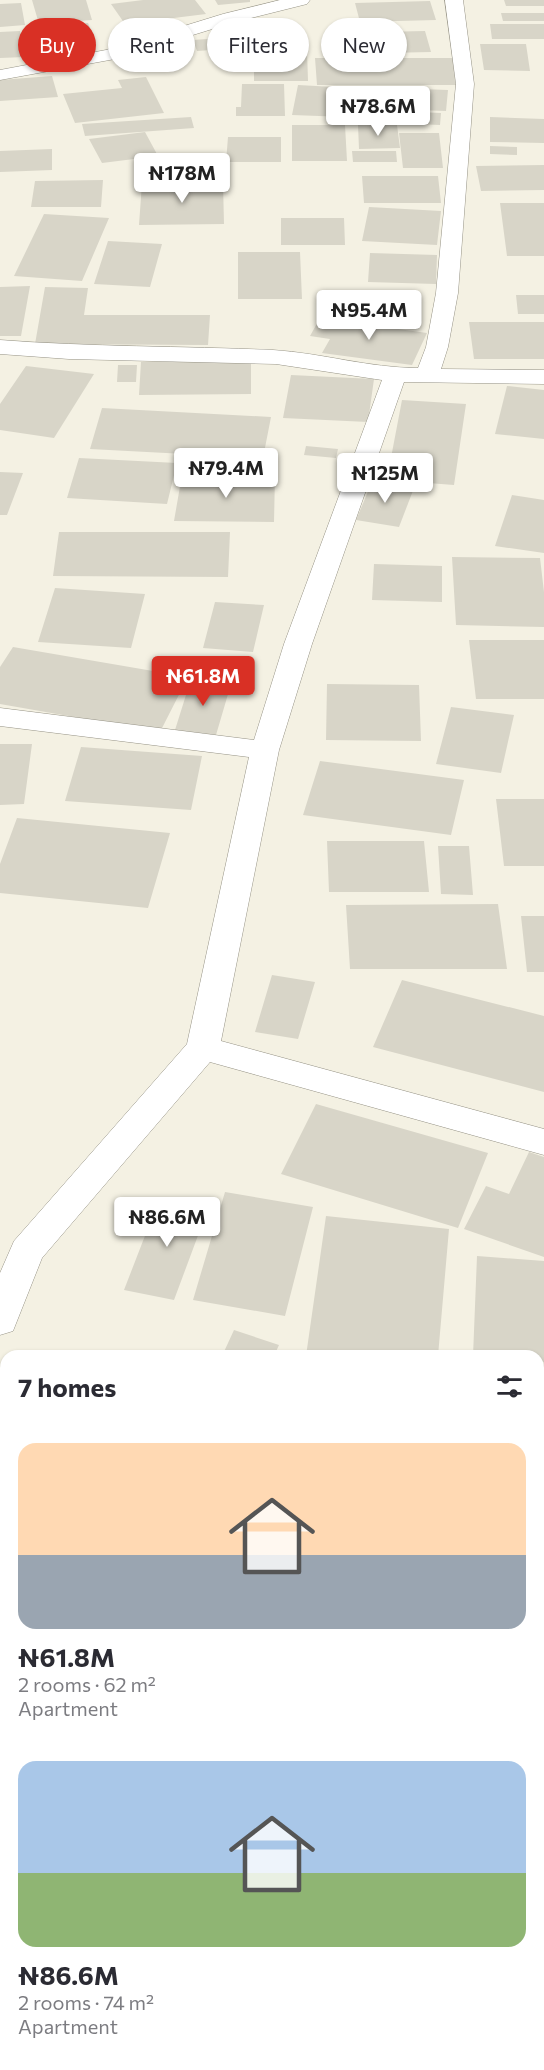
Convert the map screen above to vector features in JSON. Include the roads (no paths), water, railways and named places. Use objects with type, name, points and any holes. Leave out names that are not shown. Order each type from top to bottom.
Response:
[{"type":"street","points":[[0,75],[109,56],[229,18],[301,0]]},
{"type":"street","points":[[427,375],[437,347],[447,293],[465,84],[454,0]]},
{"type":"street","points":[[0,347],[69,352],[276,357],[395,375],[476,378],[544,377]]},
{"type":"street","points":[[0,1320],[13,1248],[203,1048],[266,750],[298,644],[395,375]]},
{"type":"street","points":[[0,717],[266,750]]},
{"type":"street","points":[[203,1048],[544,1142]]}]
